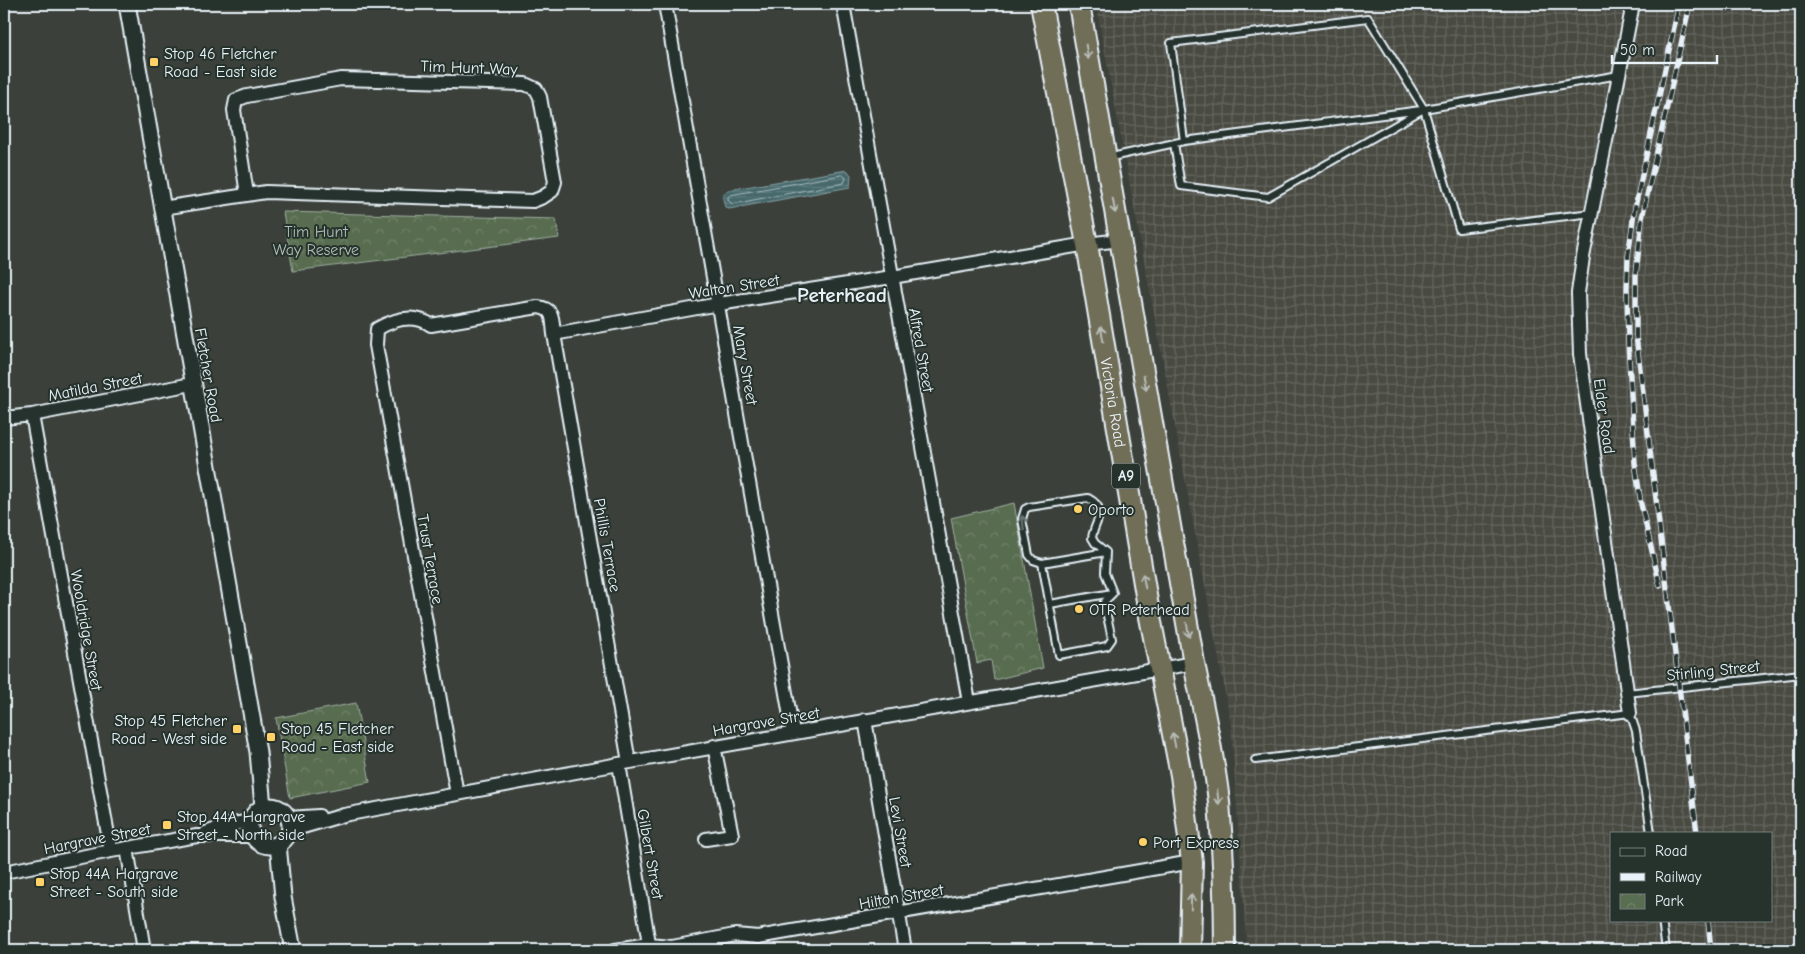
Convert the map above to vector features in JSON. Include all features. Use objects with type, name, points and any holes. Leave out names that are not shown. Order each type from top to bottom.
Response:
[{"type":"highway","name":"Victoria Road","points":[[1041,4],[1087,244],[1160,669],[1181,775],[1192,862],[1190,950]]},
{"type":"highway","name":"A9","points":[[1079,4],[1194,663],[1214,766],[1219,801],[1225,902],[1225,950]]},
{"type":"highway","points":[[1181,775],[1214,766]]},
{"type":"street","name":"Fletcher Road","points":[[127,4],[192,384],[258,752],[280,816]]},
{"type":"street","name":"Mary Street","points":[[664,4],[719,304],[793,732]]},
{"type":"street","name":"Alfred Street","points":[[843,4],[969,702]]},
{"type":"street","name":"Elder Road","points":[[1630,713],[1580,354],[1578,293],[1633,4]]},
{"type":"street","name":"Tim Hunt Way","points":[[162,208],[266,192],[533,201],[552,191],[555,182],[540,97],[536,89],[525,84],[341,79],[247,96],[236,100],[234,110],[248,194]]},
{"type":"street","name":"Walton Street","points":[[554,334],[719,304],[892,278],[1120,240]]},
{"type":"street","name":"Trust Terrace","points":[[457,794],[376,345],[377,329],[394,319],[422,319],[431,325],[538,307],[546,308],[551,313],[554,334]]},
{"type":"street","name":"Phillis Terrace","points":[[554,334],[624,763]]},
{"type":"street","name":"Matilda Street","points":[[4,418],[32,415],[192,384]]},
{"type":"street","name":"Wooldridge Street","points":[[32,415],[111,851]]},
{"type":"street","name":"Hargrave Street","points":[[280,816],[344,815],[714,746],[1194,663]]},
{"type":"street","name":"Levi Street","points":[[865,720],[905,950]]},
{"type":"street","points":[[706,839],[732,835],[714,746]]},
{"type":"street","name":"Gilbert Street","points":[[624,763],[650,947]]},
{"type":"street","points":[[265,842],[286,838],[280,816],[257,811],[251,821],[250,831],[265,842],[283,897],[292,950]]},
{"type":"street","name":"Hargrave Street","points":[[4,872],[196,836],[228,825],[251,821]]},
{"type":"street","name":"Hargrave Street","points":[[196,836],[265,842]]},
{"type":"street","points":[[126,848],[144,950]]},
{"type":"street","name":"Hilton Street","points":[[615,950],[672,947],[735,935],[758,937],[1192,862]]},
{"type":"lane","points":[[1184,141],[1171,43],[1368,18],[1424,109],[1459,229],[1592,213]]},
{"type":"lane","points":[[1106,158],[1184,141],[1424,109],[1619,75]]},
{"type":"lane","points":[[1174,143],[1181,186],[1268,196],[1424,109]]},
{"type":"lane","points":[[1088,498],[1098,506],[1100,514],[1092,538],[1106,552],[1042,563],[1033,560],[1029,555],[1022,519],[1025,509],[1029,506],[1088,498]]},
{"type":"lane","points":[[1106,552],[1105,573],[1113,593]]},
{"type":"lane","points":[[1042,563],[1059,655],[1107,646],[1112,639],[1104,602],[1113,593]]},
{"type":"lane","points":[[1050,604],[1113,593]]},
{"type":"lane","name":"Stirling Street","points":[[1627,693],[1801,674]]},
{"type":"lane","points":[[1254,760],[1630,713]]},
{"type":"lane","name":"Elder Road","points":[[1630,713],[1636,731],[1651,832]]},
{"type":"lane","points":[[1662,922],[1666,950]]},
{"type":"shaded area","points":[[1096,4],[1801,4],[1801,950],[1247,950],[1231,724]]},
{"type":"green space","name":"Tim Hunt Way Reserve","points":[[283,212],[556,219],[559,238],[293,271]]},
{"type":"green space","points":[[1014,503],[1043,668],[994,680],[991,660],[977,663],[951,518]]},
{"type":"green space","points":[[356,703],[370,782],[290,798],[276,718]]},
{"type":"water","points":[[847,170],[851,175],[850,187],[729,209],[725,207],[722,195],[728,190]]},
{"type":"railway","points":[[1660,586],[1641,504],[1635,463],[1628,342],[1628,257],[1634,212],[1679,4]]},
{"type":"railway","points":[[1690,4],[1642,218],[1636,275],[1636,336],[1697,832]]},
{"type":"railway","points":[[1708,922],[1711,950]]},
{"type":"place","name":"Stop 46 Fletcher Road - East side","points":[[154,62]]},
{"type":"place","name":"Oporto","points":[[1078,509]]},
{"type":"place","name":"OTR Peterhead","points":[[1079,609]]},
{"type":"place","name":"Stop 45 Fletcher Road - West side","points":[[237,729]]},
{"type":"place","name":"Stop 45 Fletcher Road - East side","points":[[271,737]]},
{"type":"place","name":"Stop 44A Hargrave Street - North side","points":[[167,825]]},
{"type":"place","name":"Port Express","points":[[1143,842]]},
{"type":"place","name":"Stop 44A Hargrave Street - South side","points":[[40,882]]},
{"type":"district","name":"Peterhead","points":[[842,295]]}]
